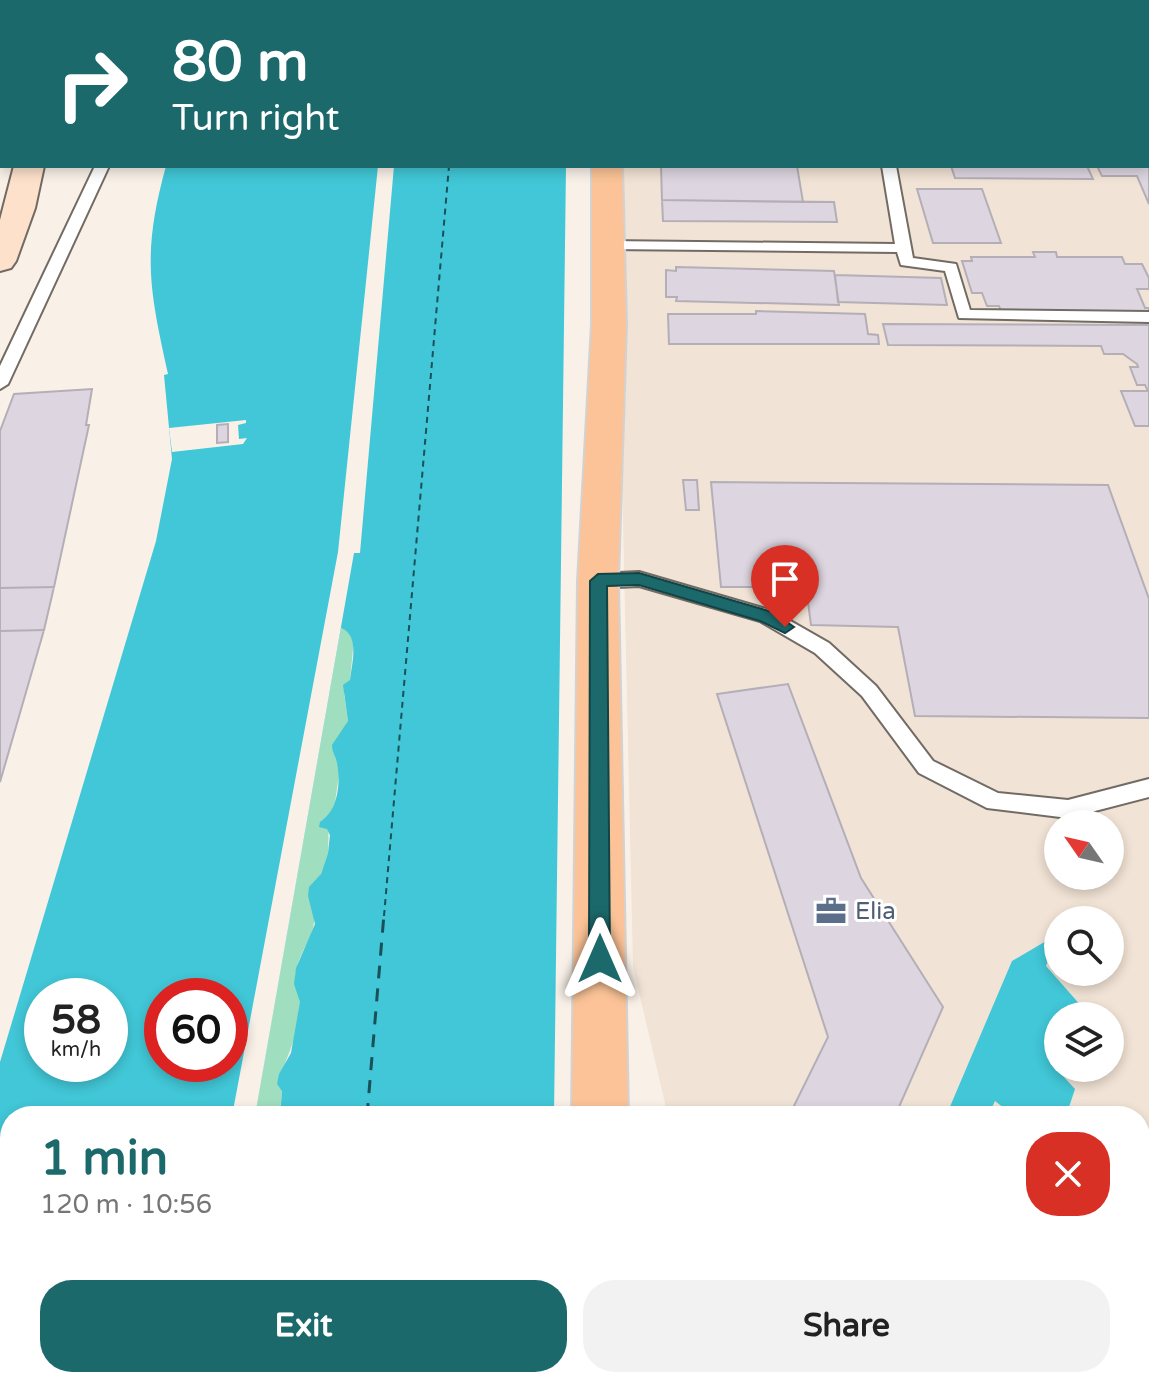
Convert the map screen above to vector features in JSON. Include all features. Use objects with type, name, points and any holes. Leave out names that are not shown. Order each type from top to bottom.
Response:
[{"type":"main road","points":[[0,261],[20,208],[29,168]]},
{"type":"main road","points":[[600,1106],[598,581],[609,324],[607,168]]},
{"type":"lane","points":[[0,384],[101,168]]},
{"type":"lane","points":[[889,168],[906,262],[951,267],[964,315],[1149,317]]},
{"type":"lane","points":[[607,245],[904,248]]},
{"type":"lane","points":[[598,581],[639,579],[766,616],[822,648],[869,691],[926,767],[995,802],[1068,809],[1149,788]]},
{"type":"shaded area","points":[[615,168],[1149,168],[1149,1106],[666,1106],[633,967]]},
{"type":"green space","points":[[341,628],[349,631],[354,639],[350,680],[344,694],[348,721],[338,740],[339,775],[335,802],[329,816],[328,853],[321,874],[308,896],[314,918],[311,935],[295,976],[300,1001],[299,1021],[277,1084],[282,1090],[281,1106],[257,1106]]},
{"type":"water","points":[[165,168],[566,168],[554,1106],[281,1106],[282,1091],[277,1084],[291,1053],[300,1002],[294,984],[296,968],[315,924],[308,896],[309,887],[321,874],[328,853],[330,835],[327,829],[319,827],[331,811],[338,788],[332,745],[348,721],[343,685],[350,680],[353,643],[341,628],[257,1106],[0,1106],[0,1062],[24,982],[24,1082],[128,1082],[128,978],[25,978],[156,541],[172,459],[164,375],[168,374],[156,317],[151,247]]},
{"type":"water","points":[[1044,942],[1044,986],[1064,986],[1078,1002],[1044,1002],[1044,1082],[1068,1082],[1075,1089],[1069,1106],[1001,1106],[995,1101],[993,1106],[950,1106],[1012,961]]},
{"type":"pier","points":[[378,168],[394,168],[360,553],[354,553],[257,1106],[234,1106],[238,1082],[248,1082],[248,1031],[338,552]]},
{"type":"pier","points":[[246,420],[246,423],[238,425],[239,439],[247,438],[243,444],[172,452],[169,428]]},
{"type":"building","points":[[661,168],[797,168],[803,202],[662,200]]},
{"type":"building","points":[[952,168],[1088,168],[1093,179],[955,178]]},
{"type":"building","points":[[1098,168],[1149,168],[1149,204],[1137,176],[1102,176]]},
{"type":"building","points":[[917,189],[982,189],[1001,243],[933,243]]},
{"type":"building","points":[[662,200],[834,202],[837,222],[663,221]]},
{"type":"building","points":[[1033,252],[1056,252],[1057,257],[1122,257],[1125,264],[1142,264],[1149,278],[1149,289],[1137,289],[1145,308],[1149,308],[1149,314],[1127,314],[1126,311],[1001,311],[999,306],[987,306],[982,293],[972,293],[962,261],[972,261],[971,257],[1035,257]]},
{"type":"building","points":[[676,267],[834,271],[839,305],[676,301],[677,297],[666,297],[666,270],[676,271]]},
{"type":"building","points":[[835,275],[941,278],[947,305],[838,302]]},
{"type":"building","points":[[756,311],[865,314],[868,334],[878,335],[879,344],[669,344],[668,314],[756,314]]},
{"type":"building","points":[[883,324],[1149,325],[1149,426],[1135,426],[1121,391],[1148,391],[1145,385],[1137,385],[1130,367],[1138,367],[1137,364],[1123,354],[1104,354],[1101,346],[888,345]]},
{"type":"building","points":[[92,389],[86,425],[89,425],[54,587],[0,588],[0,431],[14,394]]},
{"type":"building","points":[[228,424],[228,442],[217,443],[217,425]]},
{"type":"building","points":[[683,480],[697,480],[699,510],[686,510]]},
{"type":"building","points":[[711,482],[1108,485],[1149,599],[1149,718],[915,716],[898,627],[811,625],[806,587],[721,587]]},
{"type":"building","points":[[54,587],[44,630],[0,631],[0,588]]},
{"type":"building","points":[[44,630],[0,782],[0,631]]},
{"type":"building","points":[[788,684],[861,878],[943,1007],[899,1106],[794,1106],[828,1037],[717,694]]},
{"type":"ferry route","points":[[384,916],[449,168]]},
{"type":"ferry route","points":[[368,1106],[384,914]]},
{"type":"place","name":"Elia","points":[[831,911]]},
{"type":"route","points":[[600,959],[598,581],[639,579],[766,616],[785,627]]}]
